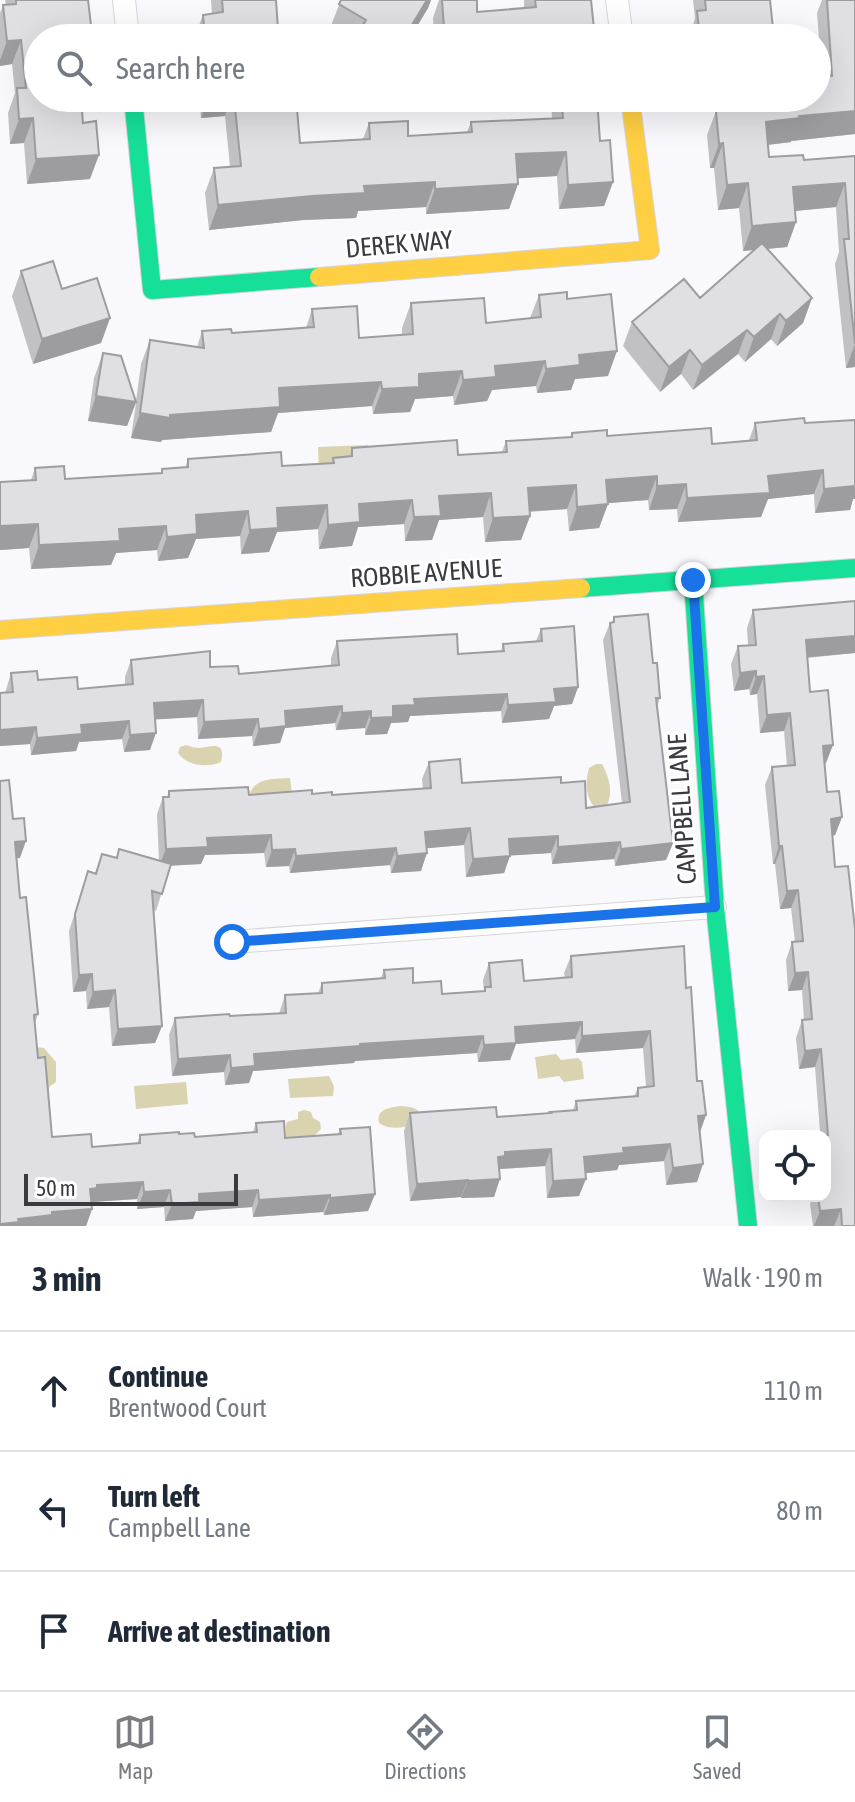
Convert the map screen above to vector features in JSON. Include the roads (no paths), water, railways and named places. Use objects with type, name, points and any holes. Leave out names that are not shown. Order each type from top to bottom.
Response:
[{"type":"street","points":[[124,0],[127,24]]},
{"type":"street","points":[[617,0],[620,24]]},
{"type":"street","name":"DEREK WAY","points":[[134,112],[152,290],[650,250],[632,112]]},
{"type":"street","name":"ROBBIE AVENUE","points":[[0,630],[855,568]]},
{"type":"street","name":"CAMPBELL LANE","points":[[693,580],[715,907],[748,1226]]},
{"type":"street","points":[[232,942],[715,907]]}]
